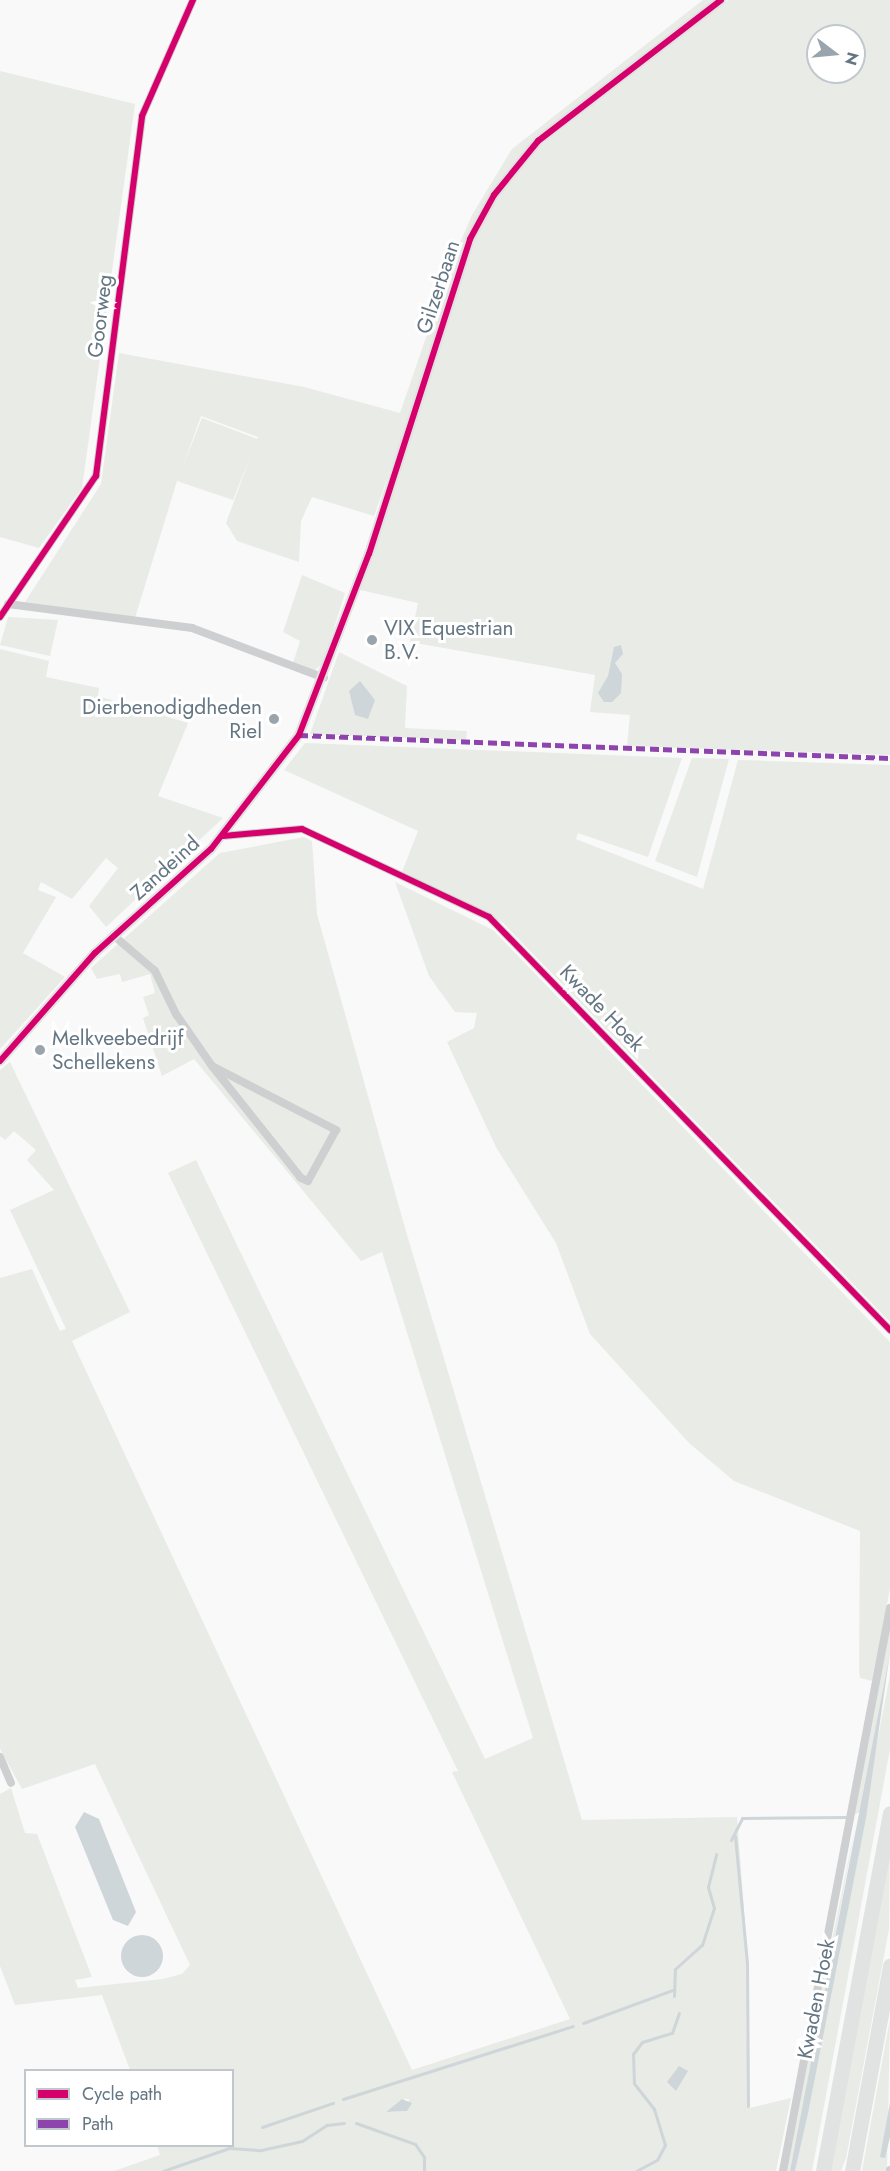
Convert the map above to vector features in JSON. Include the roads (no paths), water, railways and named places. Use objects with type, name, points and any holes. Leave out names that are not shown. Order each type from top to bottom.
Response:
[{"type":"highway","points":[[823,2171],[890,1813]]},
{"type":"highway","points":[[852,2171],[890,1965]]},
{"type":"street","name":"Goorweg","points":[[0,617],[96,477],[142,116],[193,0]]},
{"type":"street","name":"Gilzerbaan","points":[[324,678],[483,213],[538,141],[722,0]]},
{"type":"street","points":[[8,604],[192,628],[324,678]]},
{"type":"street","name":"Zandeind","points":[[0,1061],[113,935],[223,836],[291,749],[324,678]]},
{"type":"street","name":"Kwade Hoek","points":[[223,836],[302,829],[489,917],[890,1330]]},
{"type":"street","points":[[113,935],[155,971],[176,1014],[212,1066],[301,1178],[308,1181],[336,1130],[212,1066]]},
{"type":"street","name":"Kwaden Hoek","points":[[783,2171],[890,1608]]},
{"type":"street","points":[[0,1756],[11,1783]]},
{"type":"waterway","points":[[731,1840],[742,1818],[845,1817]]},
{"type":"waterway","points":[[735,1836],[747,1963],[748,2106]]},
{"type":"waterway","points":[[674,1996],[675,1969],[702,1945],[714,1908],[708,1887],[716,1854]]},
{"type":"waterway","points":[[583,2023],[672,1990]]},
{"type":"waterway","points":[[636,2171],[657,2160],[665,2145],[654,2109],[634,2083],[633,2054],[642,2042],[672,2033],[679,2013]]},
{"type":"waterway","points":[[343,2099],[573,2026]]},
{"type":"waterway","points":[[262,2127],[333,2103]]},
{"type":"waterway","points":[[163,2171],[229,2148],[261,2150],[302,2141],[327,2125],[344,2123]]},
{"type":"waterway","points":[[356,2123],[415,2144],[424,2157],[424,2171]]},
{"type":"place","name":"VIX Equestrian B.V.","points":[[372,640]]},
{"type":"place","name":"Dierbenodigdheden Riel","points":[[274,719]]},
{"type":"place","name":"Melkveebedrijf Schellekens","points":[[40,1050]]}]
